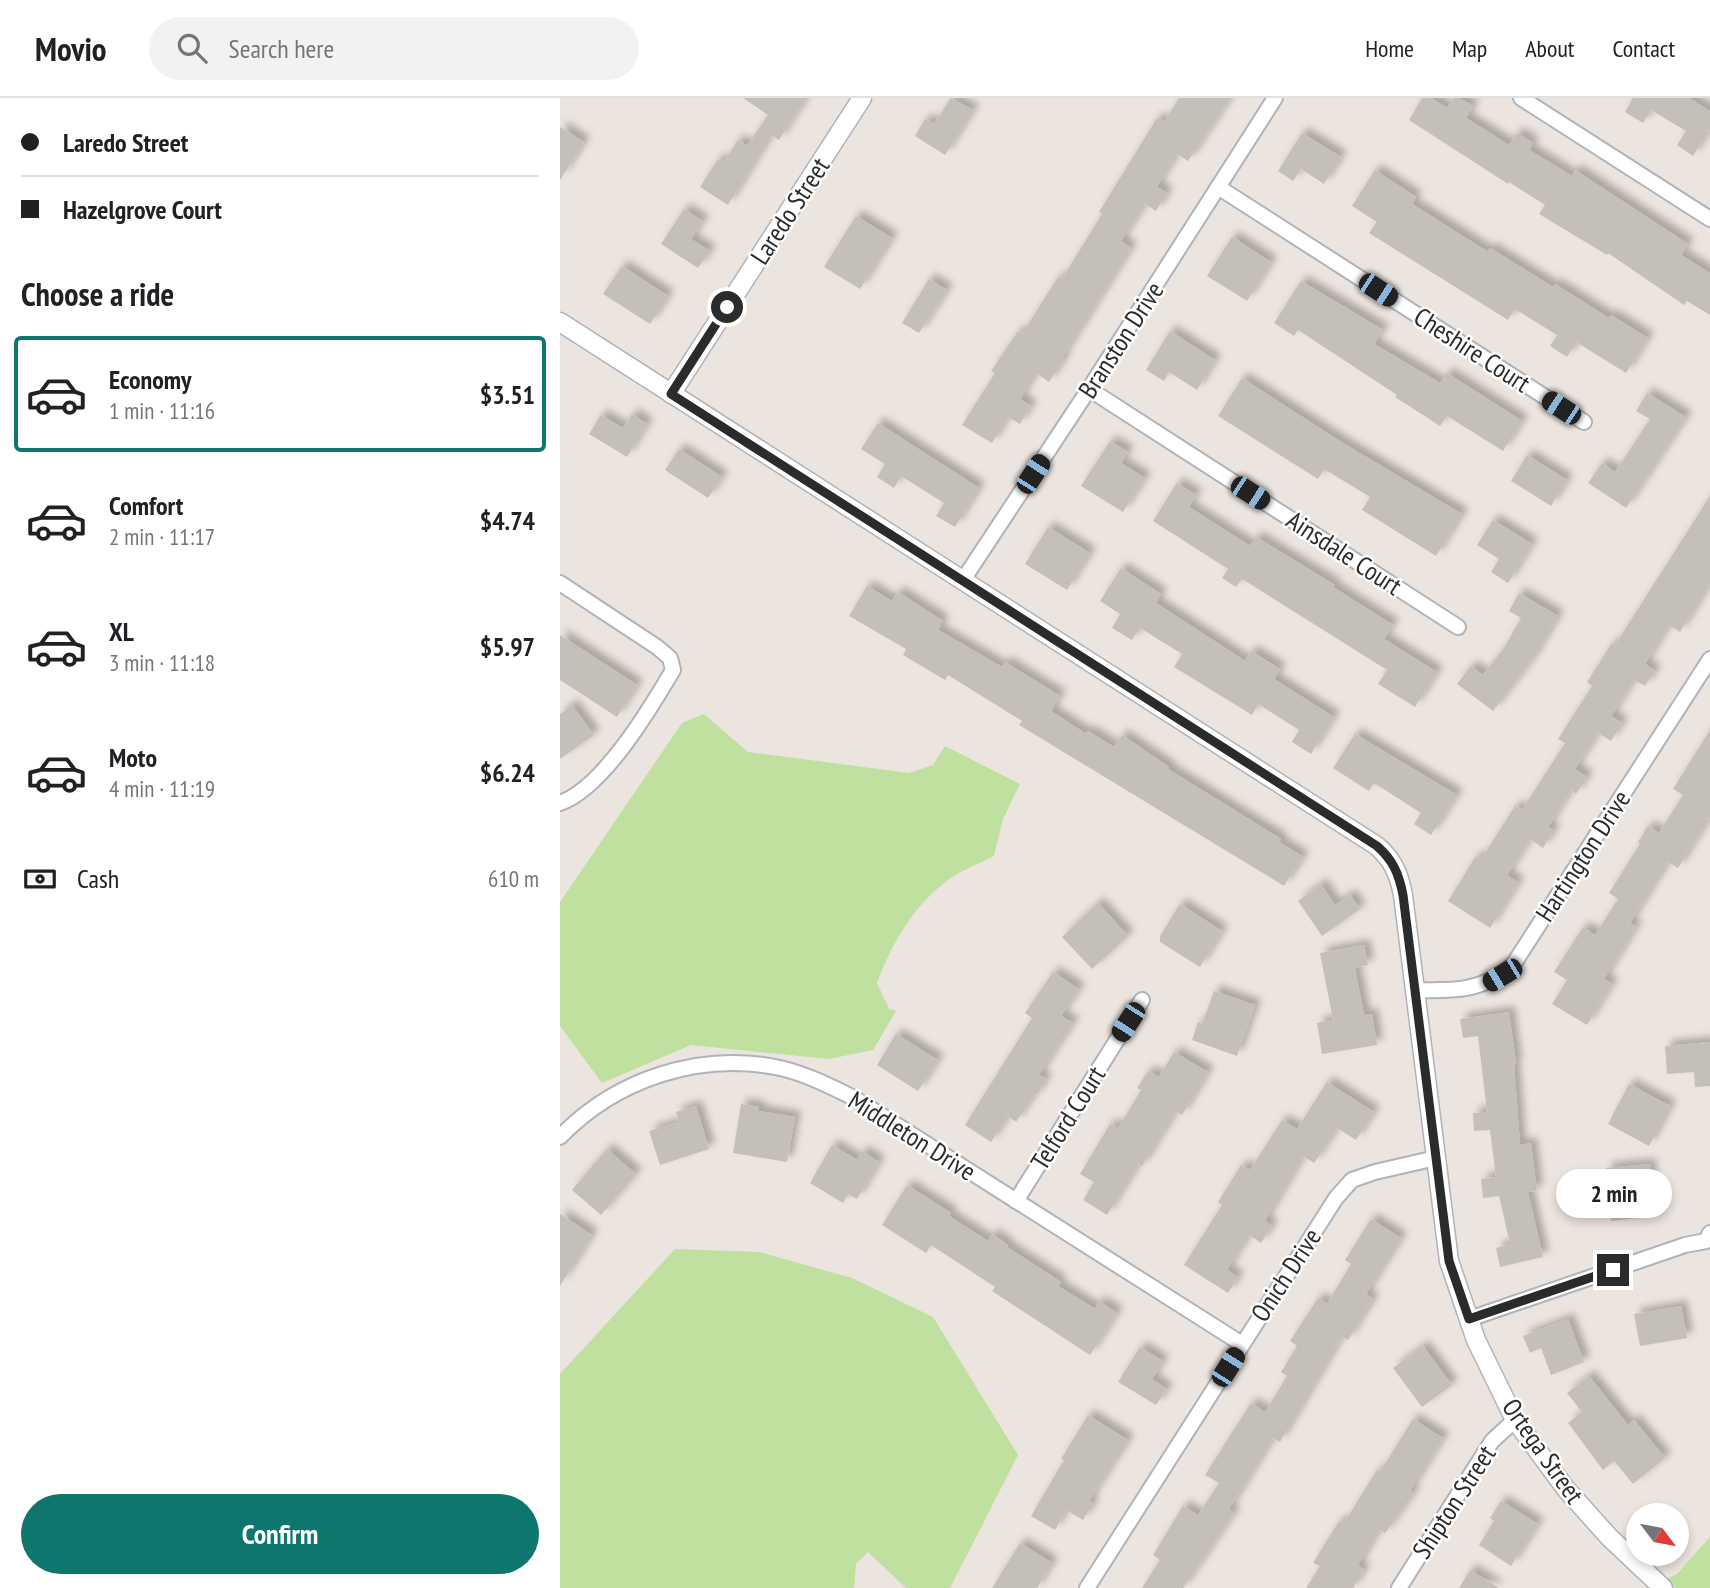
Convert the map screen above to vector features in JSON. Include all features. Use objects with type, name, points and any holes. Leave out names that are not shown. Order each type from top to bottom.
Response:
[{"type":"street","name":"Laredo Street","points":[[671,394],[862,98]]},
{"type":"street","name":"Branston Drive","points":[[964,580],[1275,98]]},
{"type":"street","points":[[1521,98],[1710,219]]},
{"type":"street","name":"Cheshire Court","points":[[1218,187],[1584,422]]},
{"type":"street","name":"Ortega Street","points":[[560,322],[1377,846],[1389,857],[1399,874],[1403,895],[1449,1261],[1476,1340],[1515,1420],[1566,1489],[1609,1537],[1662,1588]]},
{"type":"street","name":"Ainsdale Court","points":[[1089,389],[1458,627]]},
{"type":"street","points":[[560,583],[657,647],[670,658],[673,670],[605,771],[568,800],[560,803]]},
{"type":"street","name":"Hartington Drive","points":[[1414,990],[1449,991],[1484,985],[1513,965],[1710,659]]},
{"type":"street","name":"Telford Court","points":[[1016,1201],[1142,1000]]},
{"type":"street","name":"Middleton Drive","points":[[560,1137],[592,1109],[618,1092],[646,1079],[709,1063],[740,1063],[780,1068],[821,1082],[854,1098],[1242,1344]]},
{"type":"street","name":"Onich Drive","points":[[1087,1588],[1318,1224],[1352,1180],[1375,1171],[1436,1158]]},
{"type":"street","points":[[1469,1319],[1685,1245],[1706,1241],[1710,1233]]},
{"type":"street","name":"Shipton Street","points":[[1399,1588],[1492,1441],[1515,1420]]},
{"type":"green space","points":[[704,714],[748,752],[909,773],[933,765],[945,746],[1020,784],[1003,819],[994,856],[956,875],[938,888],[915,912],[897,939],[877,983],[889,1009],[896,1011],[873,1050],[829,1059],[691,1045],[602,1083],[560,1026],[560,902],[682,723]]},
{"type":"green space","points":[[675,1249],[759,1252],[852,1278],[933,1317],[1018,1455],[950,1588],[906,1588],[868,1552],[856,1564],[854,1588],[560,1588],[560,1374]]},
{"type":"green space","points":[[1710,1537],[1710,1588],[1675,1588],[1666,1579],[1677,1574],[1684,1566],[1689,1566],[1689,1561]]},
{"type":"building","points":[[743,98],[806,98],[779,140],[771,135],[728,205],[700,187],[718,159],[723,163],[738,140],[747,146],[768,115]]},
{"type":"building","points":[[951,98],[973,110],[945,155],[915,136],[925,119],[934,124]]},
{"type":"building","points":[[1179,98],[1230,98],[1188,161],[1177,154],[1157,187],[1167,193],[1156,211],[1145,204],[1121,241],[1131,248],[1062,358],[1064,359],[1049,382],[1036,373],[1020,399],[1031,406],[1020,424],[1008,417],[992,443],[962,425],[995,373],[991,371],[1018,331],[1022,334],[1058,277],[1062,279],[1102,214],[1099,212],[1157,118],[1164,122]]},
{"type":"building","points":[[1422,98],[1431,98],[1447,108],[1454,98],[1459,98],[1473,106],[1466,118],[1509,145],[1517,133],[1533,143],[1529,150],[1572,176],[1575,170],[1688,244],[1681,255],[1710,273],[1710,315],[1687,301],[1684,305],[1608,253],[1607,255],[1539,214],[1545,205],[1409,120]]},
{"type":"building","points":[[1633,98],[1689,98],[1710,111],[1710,129],[1693,156],[1677,145],[1686,131],[1651,110],[1643,123],[1625,112]]},
{"type":"building","points":[[560,127],[584,142],[560,180]]},
{"type":"building","points":[[1302,133],[1341,157],[1324,184],[1301,169],[1293,181],[1278,171]]},
{"type":"building","points":[[1375,170],[1416,197],[1412,204],[1488,252],[1490,248],[1553,287],[1555,284],[1609,318],[1611,315],[1648,338],[1626,373],[1576,342],[1567,357],[1550,346],[1557,335],[1515,309],[1508,320],[1369,233],[1377,222],[1352,206]]},
{"type":"building","points":[[684,209],[703,221],[691,239],[710,251],[698,268],[661,244]]},
{"type":"building","points":[[856,216],[892,238],[860,289],[824,267]]},
{"type":"building","points":[[1232,237],[1271,262],[1247,301],[1207,276]]},
{"type":"building","points":[[622,266],[668,296],[650,324],[603,294]]},
{"type":"building","points":[[929,279],[947,290],[919,333],[902,323]]},
{"type":"building","points":[[1301,281],[1383,330],[1374,344],[1440,383],[1447,373],[1522,421],[1503,451],[1447,416],[1440,426],[1298,330],[1294,336],[1274,323]]},
{"type":"building","points":[[1170,331],[1215,360],[1197,390],[1169,372],[1164,381],[1146,370]]},
{"type":"building","points":[[1242,378],[1341,442],[1462,514],[1436,556],[1362,510],[1370,497],[1324,469],[1318,479],[1218,416]]},
{"type":"building","points":[[1647,393],[1686,417],[1626,508],[1588,483],[1602,463],[1615,472],[1635,442],[1650,419],[1636,411]]},
{"type":"building","points":[[632,414],[647,424],[627,457],[589,434],[601,415],[623,428]]},
{"type":"building","points":[[878,423],[979,488],[955,527],[936,516],[944,503],[901,476],[894,488],[877,477],[885,464],[861,449]]},
{"type":"building","points":[[1110,441],[1128,452],[1121,463],[1145,478],[1123,512],[1081,486]]},
{"type":"building","points":[[679,449],[722,477],[708,498],[665,470]]},
{"type":"building","points":[[1527,455],[1567,480],[1551,506],[1511,481]]},
{"type":"building","points":[[1177,483],[1196,495],[1189,507],[1250,546],[1256,537],[1335,585],[1333,587],[1393,625],[1384,639],[1437,672],[1415,707],[1378,684],[1387,670],[1242,579],[1236,587],[1222,578],[1228,569],[1153,521]]},
{"type":"building","points":[[1710,496],[1710,583],[1680,632],[1669,625],[1645,664],[1655,671],[1645,686],[1634,680],[1611,716],[1622,723],[1611,741],[1598,733],[1575,769],[1587,777],[1576,794],[1571,790],[1548,827],[1554,830],[1543,848],[1530,839],[1507,875],[1518,883],[1490,928],[1448,901],[1476,856],[1481,859],[1515,806],[1522,810],[1565,743],[1558,739],[1592,686],[1587,682],[1612,643],[1615,645]]},
{"type":"building","points":[[1493,520],[1532,544],[1508,583],[1491,572],[1499,559],[1477,545]]},
{"type":"building","points":[[1048,527],[1090,553],[1067,590],[1025,564]]},
{"type":"building","points":[[1121,568],[1161,594],[1156,603],[1245,661],[1251,651],[1280,669],[1274,679],[1334,717],[1311,754],[1292,742],[1299,730],[1258,704],[1252,715],[1174,667],[1182,654],[1140,628],[1132,640],[1112,628],[1120,614],[1100,601]]},
{"type":"building","points":[[867,586],[892,601],[898,592],[943,621],[938,630],[1002,667],[1005,662],[1060,696],[1051,711],[1086,734],[1088,731],[1114,747],[1122,735],[1169,767],[1168,769],[1281,839],[1279,842],[1303,857],[1284,886],[1019,725],[1022,721],[948,675],[945,680],[903,655],[906,649],[849,616]]},
{"type":"building","points":[[1519,593],[1558,616],[1532,660],[1493,711],[1457,684],[1471,666],[1483,675],[1504,648],[1521,618],[1509,611]]},
{"type":"building","points":[[560,635],[637,685],[617,717],[560,680]]},
{"type":"building","points":[[572,705],[594,735],[560,759],[560,714]]},
{"type":"building","points":[[1710,730],[1710,817],[1678,868],[1668,862],[1630,923],[1636,927],[1604,979],[1612,984],[1587,1025],[1552,1004],[1567,980],[1554,972],[1583,927],[1595,935],[1618,899],[1609,893],[1640,844],[1638,842],[1648,826],[1659,833],[1683,795],[1673,789]]},
{"type":"building","points":[[1355,734],[1457,795],[1431,835],[1414,824],[1421,813],[1374,783],[1369,791],[1333,768]]},
{"type":"building","points":[[1321,884],[1335,905],[1350,895],[1360,909],[1322,936],[1298,901]]},
{"type":"building","points":[[1098,903],[1128,936],[1092,969],[1062,937]]},
{"type":"building","points":[[1180,904],[1222,931],[1200,967],[1160,942],[1160,936]]},
{"type":"building","points":[[1364,945],[1368,965],[1355,968],[1364,1015],[1372,1014],[1377,1045],[1322,1054],[1317,1023],[1333,1020],[1320,953]]},
{"type":"building","points":[[1053,972],[1079,989],[1061,1016],[1073,1023],[1039,1075],[1046,1079],[1036,1096],[1034,1095],[1016,1122],[1008,1116],[991,1142],[965,1125],[1032,1018],[1025,1013]]},
{"type":"building","points":[[1214,991],[1255,1005],[1237,1056],[1192,1040],[1198,1022],[1202,1024]]},
{"type":"building","points":[[1509,1012],[1516,1064],[1520,1145],[1531,1143],[1537,1191],[1528,1192],[1543,1257],[1500,1267],[1496,1248],[1510,1244],[1499,1196],[1483,1198],[1481,1179],[1496,1177],[1490,1130],[1474,1131],[1473,1113],[1487,1112],[1478,1036],[1463,1038],[1460,1019]]},
{"type":"building","points":[[896,1034],[938,1060],[918,1091],[877,1065]]},
{"type":"building","points":[[1710,1042],[1710,1086],[1695,1087],[1694,1072],[1667,1074],[1665,1046]]},
{"type":"building","points":[[1174,1052],[1208,1072],[1182,1115],[1176,1111],[1142,1166],[1138,1164],[1107,1215],[1083,1200],[1094,1182],[1080,1174],[1110,1124],[1118,1128],[1141,1090],[1137,1088],[1148,1071],[1159,1077]]},
{"type":"building","points":[[1327,1082],[1374,1112],[1356,1140],[1337,1128],[1314,1163],[1303,1156],[1265,1221],[1272,1226],[1261,1243],[1249,1235],[1227,1270],[1238,1277],[1228,1293],[1184,1265],[1222,1205],[1218,1202],[1241,1165],[1250,1170],[1282,1120],[1297,1129]]},
{"type":"building","points":[[1629,1084],[1670,1106],[1649,1146],[1608,1124]]},
{"type":"building","points":[[741,1104],[759,1107],[759,1111],[795,1117],[787,1162],[733,1153]]},
{"type":"building","points":[[696,1106],[709,1149],[660,1165],[649,1131],[679,1122],[676,1112]]},
{"type":"building","points":[[832,1145],[857,1160],[862,1151],[879,1162],[857,1199],[848,1194],[843,1203],[810,1183]]},
{"type":"building","points":[[607,1149],[636,1174],[601,1215],[572,1190]]},
{"type":"building","points":[[1650,1164],[1655,1216],[1611,1221],[1606,1168]]},
{"type":"building","points":[[907,1185],[988,1241],[992,1234],[1008,1245],[1007,1247],[1061,1282],[1058,1286],[1095,1309],[1099,1301],[1117,1313],[1090,1355],[992,1291],[995,1287],[931,1245],[926,1253],[882,1225]]},
{"type":"building","points":[[560,1214],[592,1235],[560,1286]]},
{"type":"building","points":[[1371,1219],[1401,1238],[1366,1294],[1373,1299],[1348,1340],[1342,1336],[1280,1442],[1273,1438],[1229,1509],[1234,1513],[1183,1588],[1142,1588],[1160,1560],[1153,1555],[1183,1506],[1198,1515],[1219,1483],[1205,1475],[1251,1403],[1265,1412],[1287,1376],[1281,1372],[1297,1346],[1290,1341],[1318,1298],[1327,1304],[1351,1264],[1345,1260]]},
{"type":"building","points":[[1681,1306],[1687,1338],[1640,1346],[1634,1314]]},
{"type":"building","points":[[1568,1319],[1584,1362],[1551,1375],[1541,1348],[1530,1353],[1523,1336]]},
{"type":"building","points":[[1423,1346],[1452,1385],[1422,1407],[1393,1368]]},
{"type":"building","points":[[1140,1347],[1163,1361],[1152,1379],[1167,1389],[1156,1405],[1118,1382]]},
{"type":"building","points":[[1589,1376],[1628,1425],[1634,1420],[1665,1458],[1633,1484],[1614,1461],[1603,1470],[1568,1423],[1582,1412],[1567,1393]]},
{"type":"building","points":[[1088,1415],[1128,1440],[1089,1501],[1093,1503],[1083,1520],[1066,1510],[1055,1530],[1031,1516]]},
{"type":"building","points":[[1413,1419],[1443,1438],[1410,1491],[1414,1493],[1385,1533],[1379,1530],[1358,1565],[1364,1570],[1353,1588],[1306,1588],[1320,1566],[1313,1563],[1339,1521],[1344,1523]]},
{"type":"building","points":[[1501,1501],[1538,1524],[1511,1566],[1479,1545],[1494,1521],[1490,1518]]},
{"type":"building","points":[[1020,1543],[1052,1563],[1037,1588],[992,1588]]},
{"type":"building","points":[[1470,1570],[1499,1588],[1459,1588]]},
{"type":"route","points":[[727,307],[671,394],[1377,846],[1389,857],[1399,874],[1403,895],[1449,1261],[1469,1319],[1613,1270]]}]
